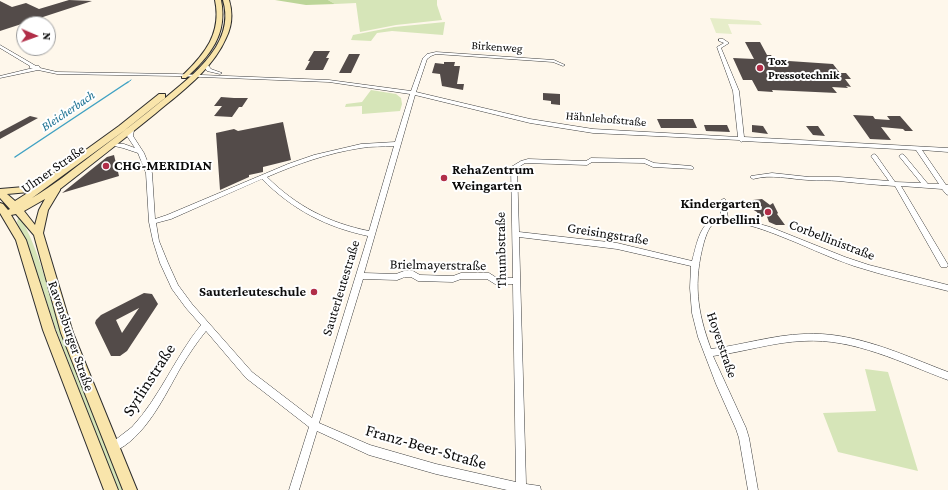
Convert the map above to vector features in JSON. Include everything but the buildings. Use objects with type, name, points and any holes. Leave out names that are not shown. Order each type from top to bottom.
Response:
[{"type":"main road","name":"Ulmer Straße","points":[[10,209],[30,204],[63,181],[131,130],[189,77],[214,41],[221,20],[218,0]]},
{"type":"main road","name":"Ulmer Straße","points":[[10,209],[122,128],[205,65],[216,52],[230,19],[226,0]]},
{"type":"main road","points":[[2,192],[33,187],[68,166]]},
{"type":"main road","points":[[38,233],[44,208],[50,197],[63,181]]},
{"type":"main road","name":"Ravensburger Straße","points":[[2,192],[10,209],[49,330],[112,490]]},
{"type":"main road","name":"Ravensburger Straße","points":[[10,209],[38,233],[67,333],[130,490]]},
{"type":"street","points":[[721,40],[727,42],[719,47],[736,91],[741,140]]},
{"type":"street","points":[[0,46],[33,69]]},
{"type":"street","name":"Birkenweg","points":[[429,55],[436,53],[554,61],[563,65]]},
{"type":"street","name":"Sauterleutestraße","points":[[294,490],[360,276],[406,114],[414,93],[421,64],[429,55]]},
{"type":"street","points":[[205,65],[213,72],[242,78]]},
{"type":"street","points":[[0,77],[33,69],[57,73],[106,74],[139,78],[242,78]]},
{"type":"street","name":"Hähnlehofstraße","points":[[242,78],[329,81],[414,93],[568,128],[624,134],[948,150]]},
{"type":"street","name":"Franz-Beer-Straße","points":[[131,130],[130,136],[149,173],[152,222],[156,241],[175,287],[205,326],[249,375],[277,399],[314,425],[369,450],[436,469],[521,489],[536,490]]},
{"type":"street","points":[[112,144],[139,151]]},
{"type":"street","points":[[152,222],[169,217],[290,165],[342,149],[361,146],[398,144]]},
{"type":"street","points":[[918,148],[946,186],[948,193]]},
{"type":"street","points":[[874,156],[895,183],[944,264]]},
{"type":"street","points":[[902,156],[926,185]]},
{"type":"street","name":"Thumbstraße","points":[[521,489],[514,167],[523,162],[587,163],[591,160],[645,161],[653,165],[690,168]]},
{"type":"street","points":[[753,177],[761,175],[793,176],[802,178],[946,186]]},
{"type":"street","points":[[263,177],[286,198],[303,208],[336,224],[372,234]]},
{"type":"street","points":[[723,201],[725,220]]},
{"type":"street","name":"Hoyerstraße","points":[[725,220],[716,220],[711,222],[707,227],[699,246],[695,264],[694,284],[696,308],[708,352],[741,428],[753,490]]},
{"type":"street","name":"Corbellinistraße","points":[[725,220],[758,226],[837,257],[881,272],[948,288]]},
{"type":"street","name":"Greisingstraße","points":[[515,234],[617,246],[695,264]]},
{"type":"street","name":"Brielmayerstraße","points":[[360,276],[397,277],[404,274],[413,274],[418,278],[453,279],[461,276],[489,276],[495,280],[516,281]]},
{"type":"street","name":"Syrlinstraße","points":[[113,447],[134,431],[146,416],[191,341],[205,326]]},
{"type":"street","points":[[708,352],[728,351],[791,338],[822,337],[848,341],[948,376]]},
{"type":"green space","points":[[275,0],[328,0],[335,4],[306,5]]},
{"type":"green space","points":[[328,0],[437,0],[437,5],[442,20],[396,25],[360,32],[356,3],[335,4]]},
{"type":"green space","points":[[710,18],[759,21],[762,25],[728,24],[732,34],[716,33]]},
{"type":"green space","points":[[445,22],[443,35],[392,31],[377,33],[371,41],[351,40],[353,35],[394,27]]},
{"type":"green space","points":[[371,90],[396,94],[401,98],[402,104],[400,111],[362,114],[362,106],[345,107],[346,104],[362,102]]},
{"type":"green space","points":[[20,217],[33,244],[43,272],[67,349],[124,490],[118,490],[57,332],[30,252],[17,222],[18,218]]},
{"type":"green space","points":[[865,369],[888,372],[918,471],[838,452],[823,413],[876,411]]},
{"type":"waterway","name":"Bleicherbach","points":[[127,83],[131,80]]},
{"type":"waterway","name":"Bleicherbach","points":[[15,157],[128,82]]},
{"type":"place","name":"Tox Pressotechnik","points":[[760,68]]},
{"type":"place","name":"CHG-MERIDIAN","points":[[106,166]]},
{"type":"place","name":"RehaZentrum Weingarten","points":[[444,178]]},
{"type":"place","name":"Kindergarten Corbellini","points":[[768,212]]},
{"type":"place","name":"Sauterleuteschule","points":[[314,292]]}]
